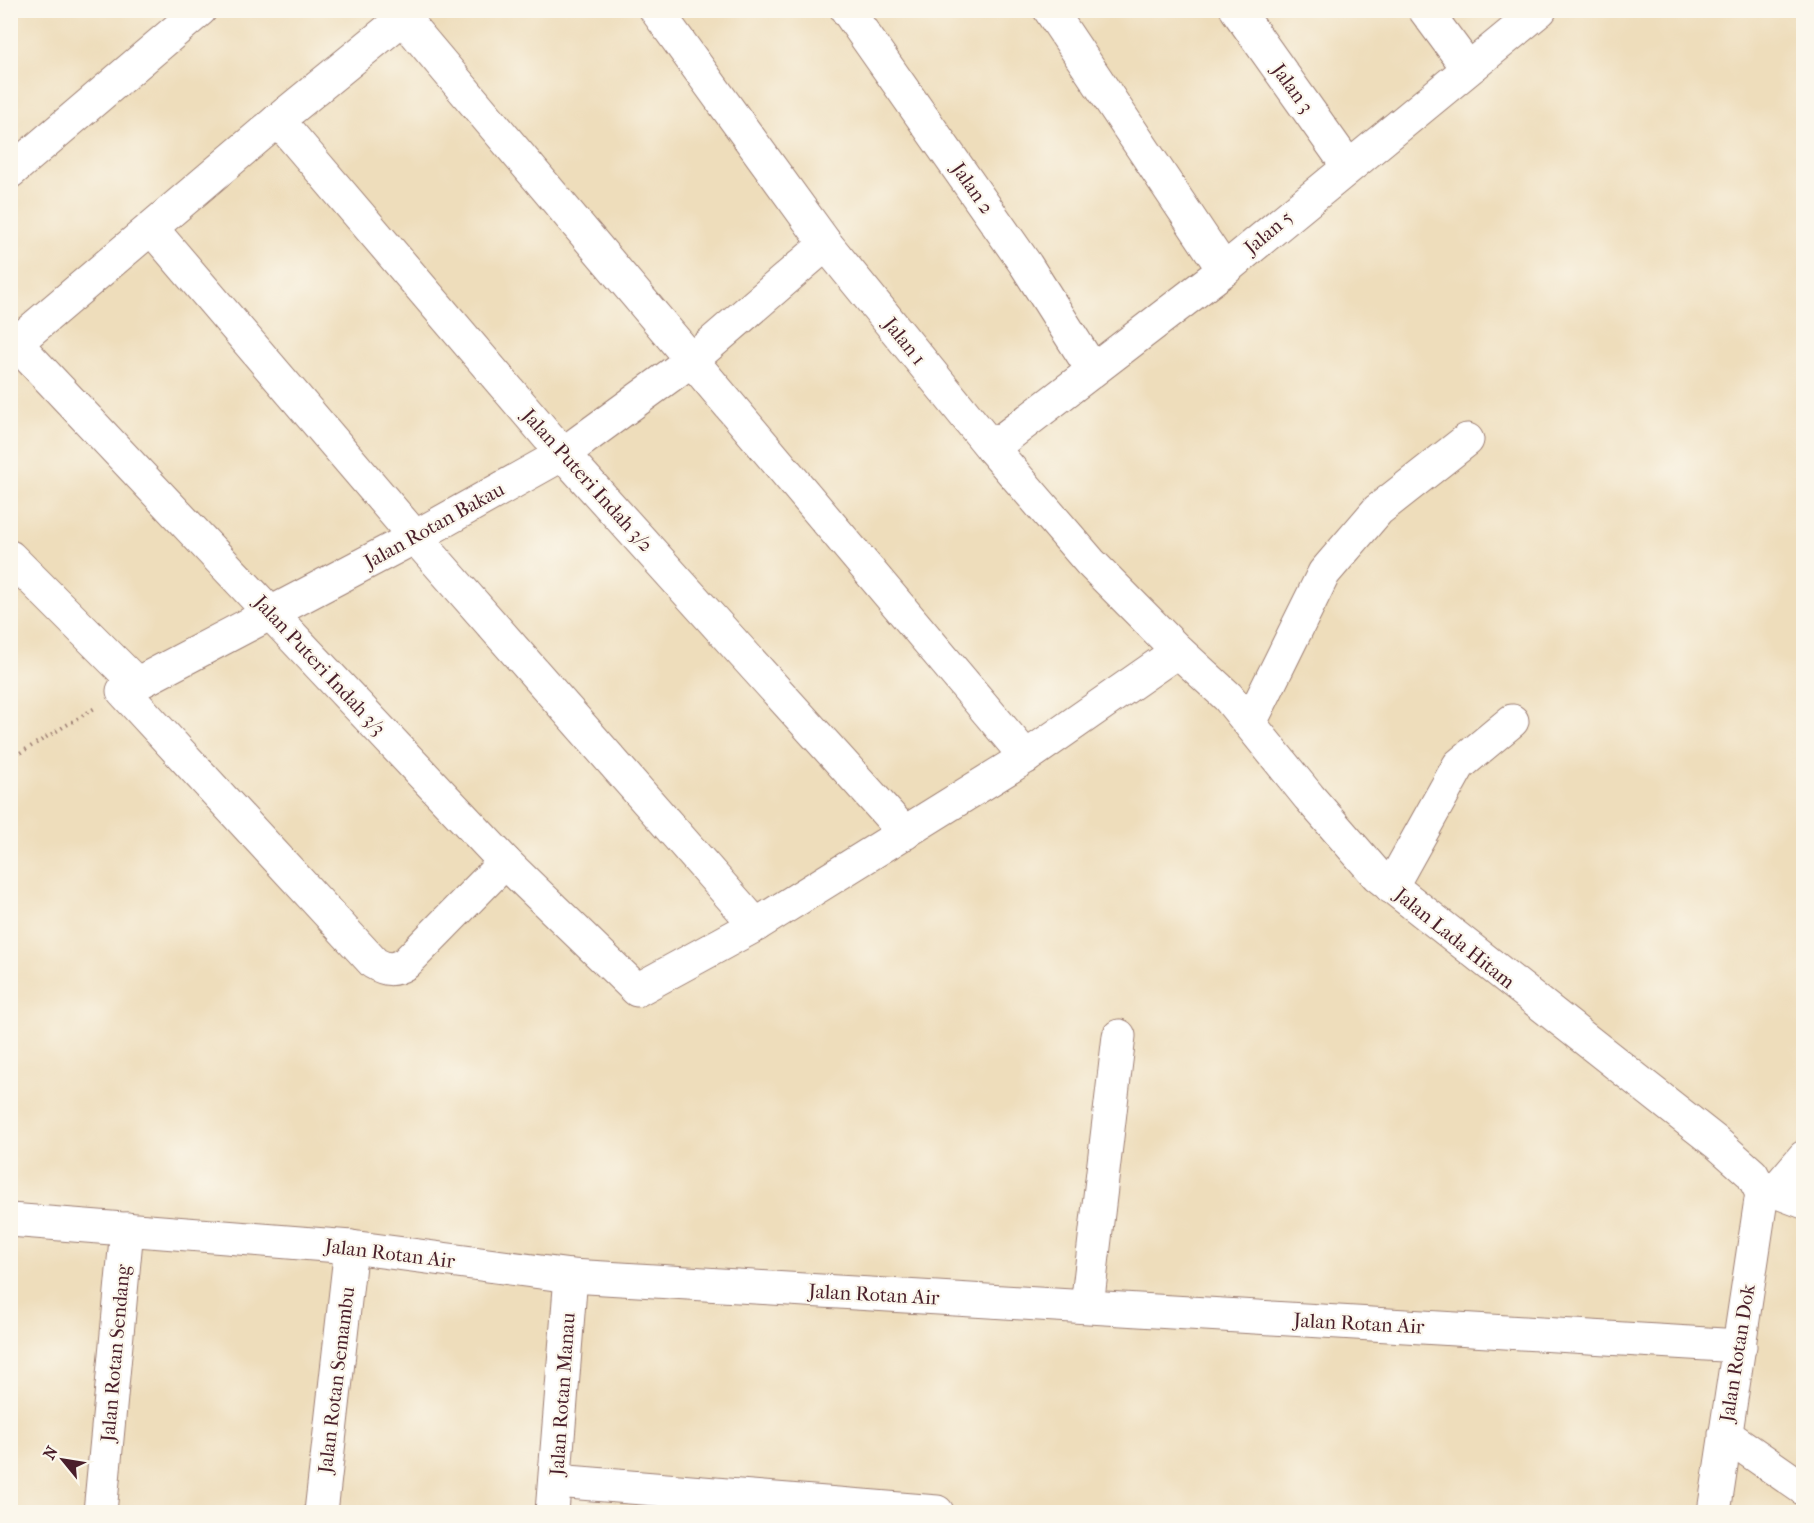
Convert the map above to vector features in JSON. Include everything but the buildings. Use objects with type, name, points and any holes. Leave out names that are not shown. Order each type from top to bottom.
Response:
[{"type":"street","points":[[10,172],[200,10]]},
{"type":"street","name":"Jalan 1","points":[[656,10],[826,244],[992,448],[1090,562],[1178,651]]},
{"type":"street","name":"Jalan 2","points":[[847,10],[1026,265],[1092,369]]},
{"type":"street","points":[[1050,10],[1224,270]]},
{"type":"street","name":"Jalan 3","points":[[1237,10],[1348,166]]},
{"type":"street","points":[[1425,10],[1468,68]]},
{"type":"street","name":"Jalan 5","points":[[992,448],[1092,369],[1224,270],[1540,10]]},
{"type":"street","points":[[12,342],[152,229],[278,120],[409,15],[1026,757]]},
{"type":"street","name":"Jalan Puteri Indah 3/2","points":[[278,120],[563,454],[906,833]]},
{"type":"street","points":[[152,229],[415,537],[756,926],[1026,757],[1178,651]]},
{"type":"street","name":"Jalan Rotan Bakau","points":[[130,687],[270,611],[415,537],[563,454],[693,359],[826,244]]},
{"type":"street","name":"Jalan Puteri Indah 3/3","points":[[12,342],[270,611],[505,862],[633,989],[640,990],[756,926]]},
{"type":"street","points":[[1250,723],[1324,573],[1378,510],[1467,440]]},
{"type":"street","points":[[10,557],[130,687],[374,963],[385,969],[397,969],[406,963],[505,862]]},
{"type":"street","name":"Jalan Lada Hitam","points":[[1178,651],[1228,696],[1317,806],[1391,887],[1718,1143],[1752,1174],[1780,1195]]},
{"type":"street","points":[[1391,887],[1459,765],[1512,721]]},
{"type":"street","points":[[1087,1306],[1119,1036]]},
{"type":"street","points":[[1780,1195],[1803,1156]]},
{"type":"street","name":"Jalan Rotan Dok","points":[[1714,1512],[1740,1346],[1780,1195]]},
{"type":"street","name":"Jalan Rotan Air","points":[[10,1220],[351,1247],[571,1276],[1740,1346]]},
{"type":"street","name":"Jalan Rotan Sendang","points":[[100,1512],[127,1229]]},
{"type":"street","name":"Jalan Rotan Semambu","points":[[321,1512],[351,1247]]},
{"type":"street","name":"Jalan Rotan Manau","points":[[554,1497],[571,1276]]},
{"type":"street","points":[[1725,1434],[1803,1489]]},
{"type":"street","points":[[554,1497],[937,1512]]},
{"type":"path","points":[[10,759],[130,687]]}]
